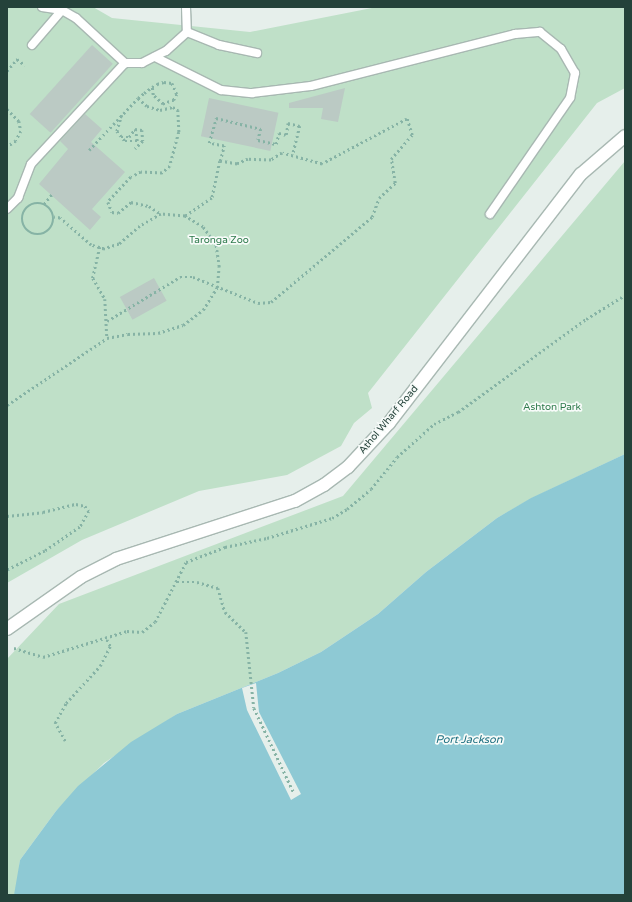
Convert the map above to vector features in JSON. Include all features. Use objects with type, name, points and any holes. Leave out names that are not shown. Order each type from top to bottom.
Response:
[{"type":"main road","name":"Athol Wharf Road","points":[[7,630],[81,577],[116,559],[295,501],[348,467],[389,423],[581,174],[625,136]]},
{"type":"lane","points":[[42,7],[62,10],[76,18],[125,63],[142,63],[166,51],[187,32]]},
{"type":"lane","points":[[186,7],[187,32]]},
{"type":"lane","points":[[32,45],[62,10]]},
{"type":"lane","points":[[187,32],[219,45],[258,53]]},
{"type":"lane","points":[[154,57],[221,90],[252,93],[311,86],[515,34],[540,32],[561,49],[575,73],[570,98],[490,214]]},
{"type":"lane","points":[[7,209],[18,198],[31,164],[125,63]]},
{"type":"path","points":[[7,71],[18,59],[25,65]]},
{"type":"path","points":[[89,150],[138,98],[152,87],[164,82],[172,83],[177,94],[174,100],[163,104],[153,95],[152,87]]},
{"type":"path","points":[[7,405],[108,338],[128,334],[158,333],[183,324],[203,310],[217,288],[220,267],[216,245],[203,227],[185,216],[161,214],[149,206],[130,202],[118,213],[108,209],[108,202],[131,176],[141,172],[162,173],[170,166],[174,156],[180,132],[178,110],[173,107],[160,110],[146,106],[138,98]]},
{"type":"path","points":[[7,109],[19,121],[21,131],[16,141],[7,147]]},
{"type":"path","points":[[122,115],[117,131],[121,137],[134,143],[138,138],[135,129]]},
{"type":"path","points":[[185,216],[201,208],[212,198],[224,146],[209,143],[216,118],[261,129],[258,140],[276,144],[279,133],[286,135],[288,122],[300,126],[293,155]]},
{"type":"path","points":[[107,321],[180,277],[193,277],[217,288],[258,303],[271,302],[372,217],[379,198],[389,192],[396,183],[391,160],[412,135],[407,119],[322,164],[282,153],[271,160],[248,159],[237,164],[220,161]]},
{"type":"path","points":[[121,137],[129,137],[135,129],[139,127],[144,135],[143,141],[135,149]]},
{"type":"path","points":[[44,204],[52,194]]},
{"type":"path","points":[[36,203],[44,204],[50,207],[54,217],[52,228],[44,234],[33,234],[24,227],[22,217],[27,207],[36,203]]},
{"type":"path","points":[[54,217],[60,218],[91,245],[100,247],[119,244],[140,226],[161,214]]},
{"type":"path","points":[[100,247],[93,278],[105,299],[108,338]]},
{"type":"path","points":[[7,516],[43,512],[76,504],[86,506],[89,511],[80,527],[45,551],[7,570]]},
{"type":"path","points":[[177,582],[197,582],[218,588],[225,612],[246,632],[254,708],[294,793]]},
{"type":"path","points":[[65,742],[55,723],[66,703],[100,666],[110,646],[105,638]]},
{"type":"green space","name":"Taronga Zoo","points":[[7,7],[93,7],[112,18],[250,32],[377,7],[625,7],[625,88],[597,103],[368,393],[372,408],[354,423],[341,446],[287,475],[199,491],[82,540],[7,583]]},
{"type":"green space","name":"Ashton Park","points":[[625,161],[625,454],[532,498],[497,518],[426,572],[378,614],[321,652],[278,673],[177,714],[104,763],[56,811],[20,860],[17,889],[14,895],[7,895],[7,659],[59,604],[343,496]]},
{"type":"water","name":"Port Jackson","points":[[625,454],[625,895],[14,895],[20,860],[56,811],[78,786],[131,742],[177,714],[278,673],[321,652],[378,614],[426,572],[497,518],[531,498]]},
{"type":"pier","points":[[256,683],[259,712],[301,794],[291,800],[247,710],[242,688]]},
{"type":"building","points":[[92,45],[113,64],[51,133],[30,114]]},
{"type":"building","points":[[345,88],[338,122],[321,119],[323,108],[289,108],[289,103]]},
{"type":"building","points":[[209,98],[278,113],[270,151],[201,136]]},
{"type":"building","points":[[85,114],[102,129],[91,142],[125,172],[92,209],[101,217],[90,230],[39,184],[68,149],[60,141]]},
{"type":"building","points":[[154,278],[167,301],[132,320],[120,297]]}]
